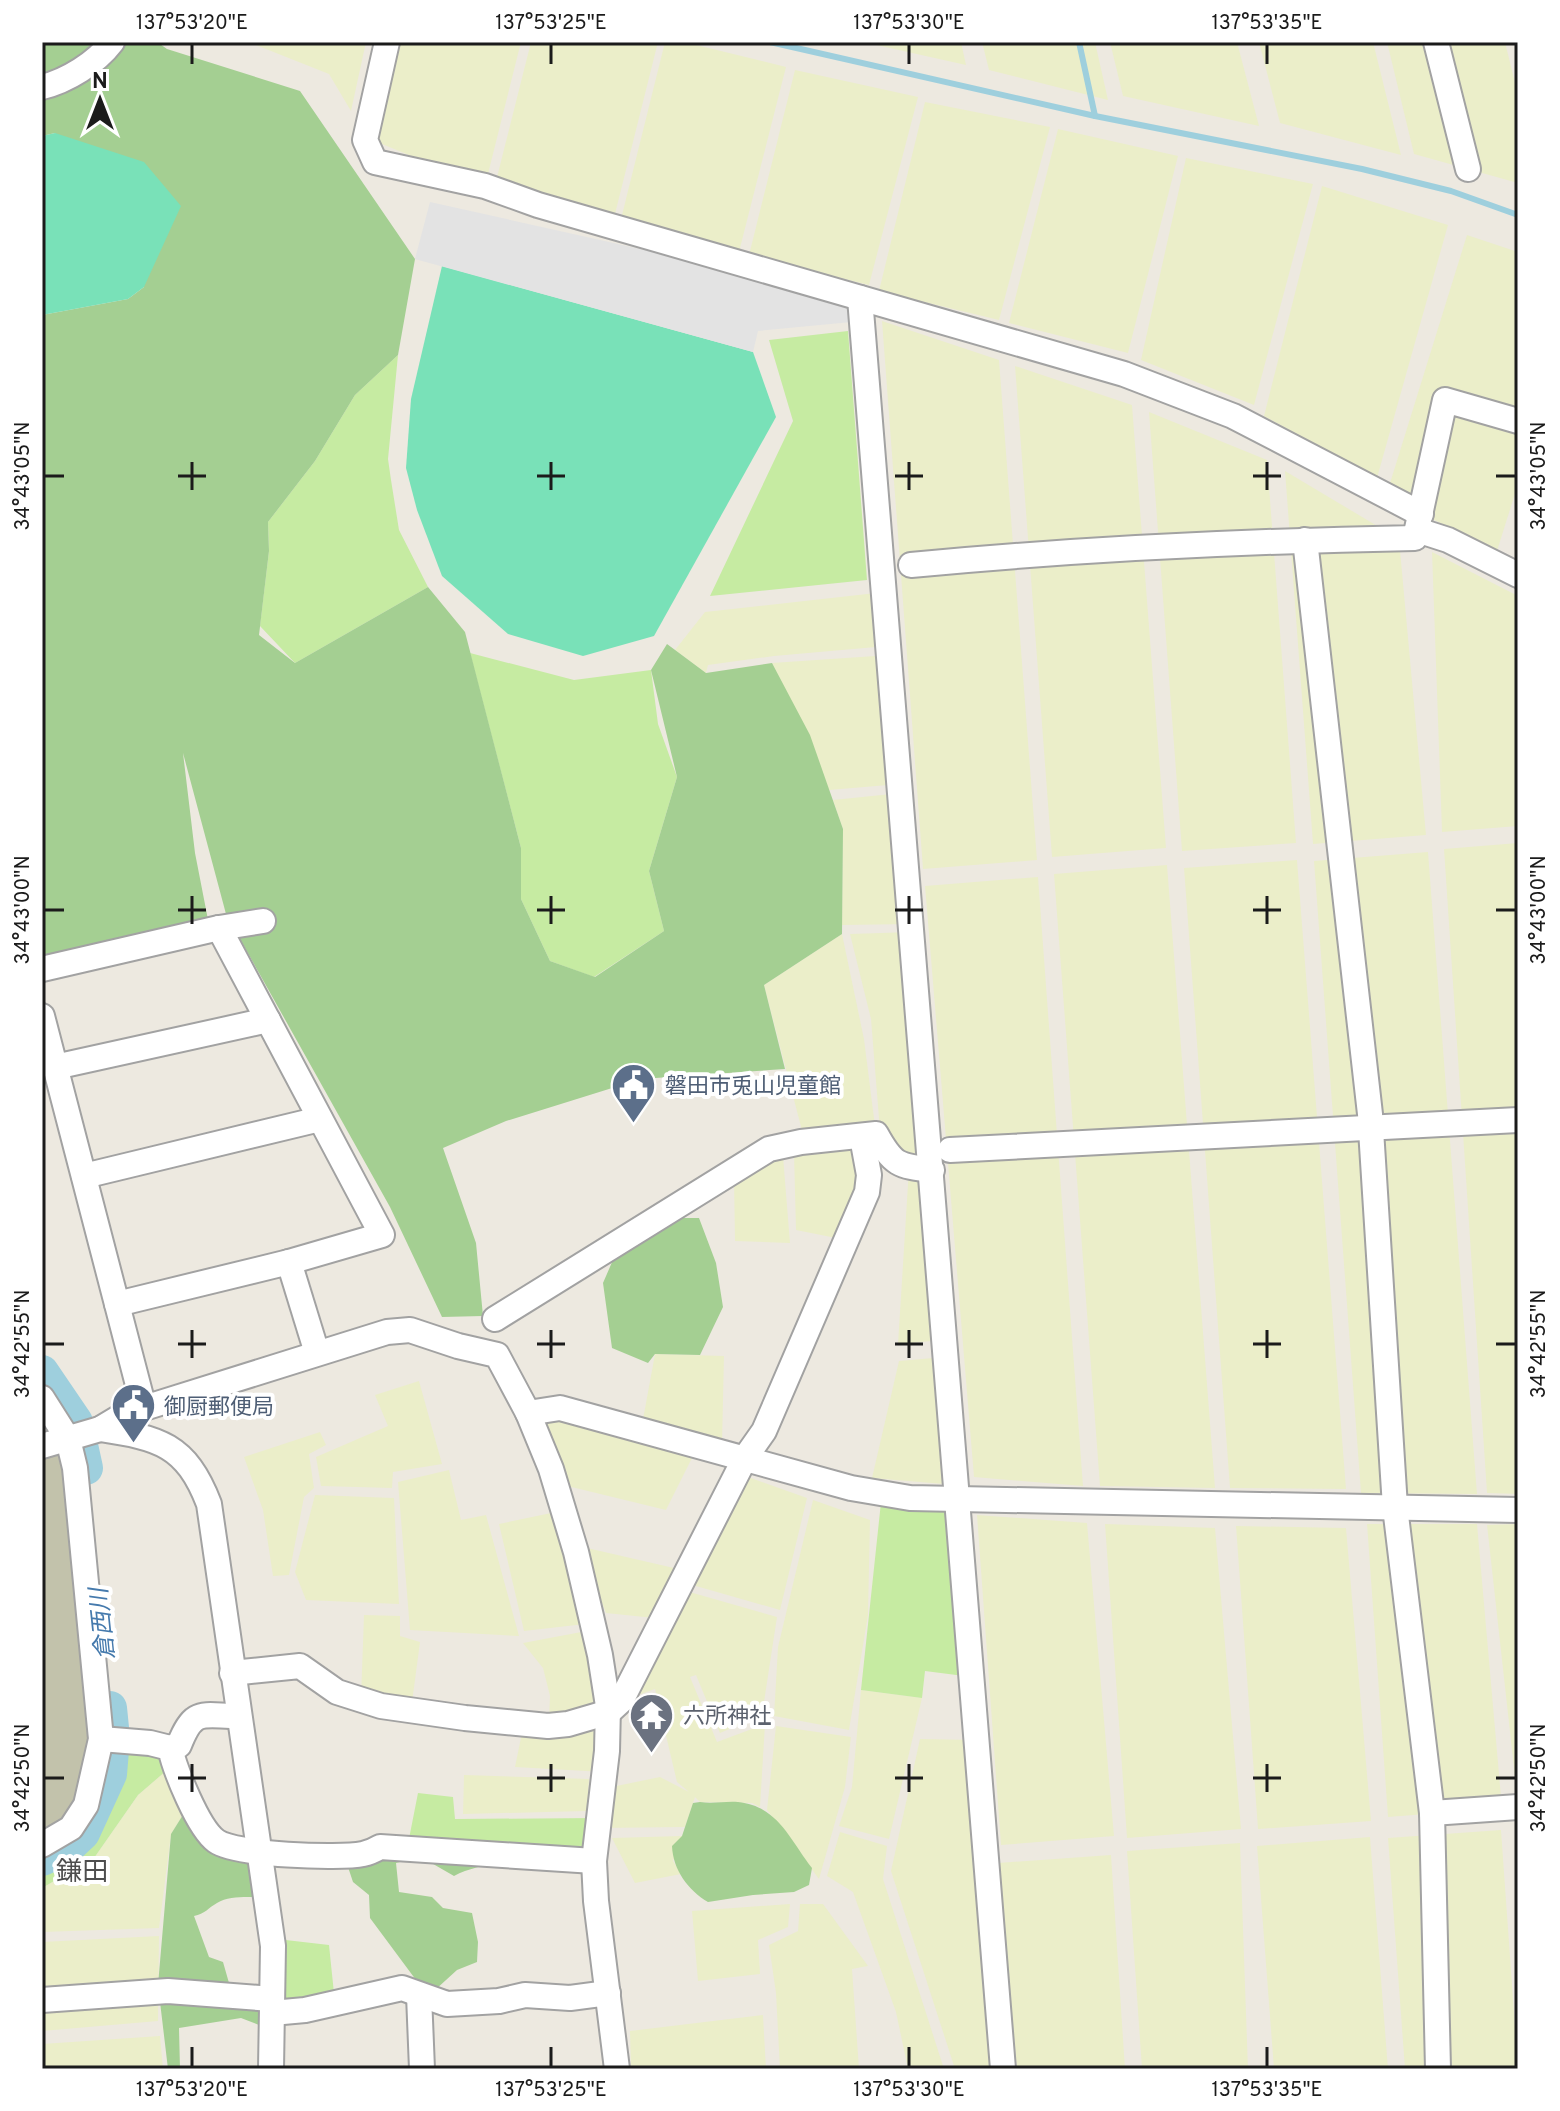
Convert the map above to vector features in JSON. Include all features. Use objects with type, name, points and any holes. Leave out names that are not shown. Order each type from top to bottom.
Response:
[{"type":"street","points":[[42,87],[56,84],[76,72],[112,42]]},
{"type":"street","points":[[387,42],[365,140],[375,162],[485,186],[538,205],[1124,374],[1233,416],[1448,540],[1518,575]]},
{"type":"street","points":[[1436,42],[1468,169]]},
{"type":"street","points":[[860,298],[1003,2069]]},
{"type":"street","points":[[911,565],[1305,540],[1415,538],[1445,400],[1518,421]]},
{"type":"street","points":[[1305,540],[1372,1128],[1395,1507],[1432,1813],[1438,2069]]},
{"type":"street","points":[[42,969],[219,928],[263,921]]},
{"type":"street","points":[[117,1304],[289,1262],[382,1235],[219,928]]},
{"type":"street","points":[[42,1016],[144,1408]]},
{"type":"street","points":[[55,1067],[268,1020]]},
{"type":"street","points":[[84,1176],[320,1119]]},
{"type":"street","points":[[950,1150],[1518,1120]]},
{"type":"street","points":[[495,1319],[769,1149],[801,1142],[876,1134],[889,1156],[901,1167],[932,1170]]},
{"type":"street","points":[[232,1673],[300,1666],[337,1692],[381,1706],[465,1718],[548,1726],[568,1724],[609,1712],[621,1701],[745,1458],[764,1431],[867,1192],[869,1175],[862,1137]]},
{"type":"street","points":[[289,1262],[317,1353]]},
{"type":"street","points":[[42,1446],[100,1429],[125,1414],[387,1332],[410,1330],[497,1355],[528,1413],[551,1469],[576,1552],[600,1655],[609,1712],[594,1861],[596,1901],[617,2069]]},
{"type":"street","points":[[42,1398],[68,1439],[75,1468],[101,1739],[86,1805],[71,1828],[42,1845]]},
{"type":"street","points":[[528,1413],[560,1408],[851,1488],[910,1498],[1518,1510]]},
{"type":"street","points":[[100,1429],[140,1435],[177,1451],[199,1478],[209,1504],[273,1946],[271,2069]]},
{"type":"street","points":[[101,1739],[170,1748],[179,1745],[188,1723],[197,1716],[238,1716]]},
{"type":"street","points":[[170,1748],[198,1818],[216,1842],[259,1854],[363,1854],[380,1847],[594,1861]]},
{"type":"street","points":[[1432,1813],[1518,1807]]},
{"type":"street","points":[[42,2000],[168,1991],[305,2010],[402,1988],[447,2004],[499,2001],[525,1995],[570,1998],[608,1993]]},
{"type":"street","points":[[419,1995],[422,2069]]},
{"type":"shaded area","points":[[234,42],[366,42],[351,111],[329,74],[251,43]]},
{"type":"shaded area","points":[[397,42],[521,42],[485,186],[377,142]]},
{"type":"shaded area","points":[[531,42],[658,42],[614,218],[494,189]]},
{"type":"shaded area","points":[[665,42],[684,42],[786,67],[739,252],[620,223]]},
{"type":"shaded area","points":[[863,42],[961,42],[966,65]]},
{"type":"shaded area","points":[[982,42],[1095,42],[1108,100],[989,70]]},
{"type":"shaded area","points":[[1110,42],[1237,42],[1259,126],[1123,96]]},
{"type":"shaded area","points":[[1259,42],[1373,42],[1401,155],[1280,123]]},
{"type":"shaded area","points":[[1387,42],[1505,42],[1518,95],[1518,183],[1414,154]]},
{"type":"shaded area","points":[[795,70],[918,97],[869,285],[749,255]]},
{"type":"shaded area","points":[[925,102],[1050,127],[999,320],[879,291]]},
{"type":"shaded area","points":[[1058,129],[1178,156],[1128,353],[1009,323]]},
{"type":"shaded area","points":[[1186,158],[1313,184],[1254,405],[1141,360]]},
{"type":"shaded area","points":[[1322,186],[1448,225],[1377,478],[1264,416]]},
{"type":"shaded area","points":[[430,202],[860,298],[862,321],[758,331],[753,352],[415,259]]},
{"type":"shaded area","points":[[1467,235],[1518,252],[1518,484],[1497,551],[1386,496]]},
{"type":"shaded area","points":[[882,321],[999,360],[1037,860],[923,869]]},
{"type":"shaded area","points":[[1015,366],[1132,405],[1166,848],[1052,857]]},
{"type":"shaded area","points":[[1149,412],[1267,460],[1296,843],[1182,851]]},
{"type":"shaded area","points":[[1285,471],[1399,539],[1426,835],[1313,844]]},
{"type":"shaded area","points":[[1432,552],[1518,596],[1518,826],[1442,832]]},
{"type":"shaded area","points":[[876,593],[876,647],[708,665],[706,673],[675,650],[705,612]]},
{"type":"shaded area","points":[[890,655],[900,784],[829,790],[772,663]]},
{"type":"shaded area","points":[[901,793],[912,924],[842,925],[843,829],[833,800]]},
{"type":"shaded area","points":[[1518,843],[1518,1494],[1487,1493],[1444,849]]},
{"type":"shaded area","points":[[1428,852],[1477,1494],[1361,1493],[1314,861]]},
{"type":"shaded area","points":[[1297,860],[1346,1489],[1230,1488],[1184,868]]},
{"type":"shaded area","points":[[1167,865],[1215,1488],[1100,1486],[1054,874]]},
{"type":"shaded area","points":[[1038,877],[1083,1486],[974,1477],[925,886]]},
{"type":"shaded area","points":[[912,932],[943,1340],[898,1344],[909,1168],[881,1143],[871,1019],[850,934]]},
{"type":"shaded area","points":[[842,934],[864,1039],[876,1134],[805,1142],[764,985]]},
{"type":"shaded area","points":[[864,1144],[846,1240],[796,1230],[794,1154]]},
{"type":"shaded area","points":[[783,1156],[790,1243],[735,1241],[734,1180]]},
{"type":"shaded area","points":[[655,1354],[724,1356],[722,1445],[641,1430]]},
{"type":"shaded area","points":[[945,1357],[956,1485],[872,1478],[899,1361]]},
{"type":"shaded area","points":[[419,1381],[442,1464],[393,1472],[392,1488],[321,1486],[316,1457],[388,1426],[375,1395]]},
{"type":"shaded area","points":[[528,1413],[692,1458],[666,1510],[555,1483]]},
{"type":"shaded area","points":[[320,1432],[326,1445],[309,1454],[314,1488],[304,1497],[289,1575],[273,1576],[263,1510],[244,1457]]},
{"type":"shaded area","points":[[71,1450],[100,1729],[71,1828],[42,1842],[42,1452]]},
{"type":"shaded area","points":[[449,1470],[461,1520],[486,1515],[519,1636],[410,1630],[398,1482]]},
{"type":"shaded area","points":[[737,1473],[807,1498],[780,1610],[682,1582],[679,1589],[777,1617],[762,1715],[720,1733],[696,1675],[690,1677],[717,1742],[765,1724],[760,1807],[752,1803],[700,1802],[695,1797],[685,1827],[596,1828],[602,1789],[660,1777],[689,1792],[677,1782],[655,1689],[627,1699],[664,1619],[606,1613],[585,1559],[587,1548],[687,1571]]},
{"type":"shaded area","points":[[315,1495],[394,1498],[399,1604],[306,1600],[295,1572]]},
{"type":"shaded area","points":[[813,1500],[870,1520],[868,1615],[849,1730],[774,1716],[778,1647]]},
{"type":"shaded area","points":[[556,1512],[585,1624],[524,1631],[499,1524]]},
{"type":"shaded area","points":[[977,1515],[1087,1523],[1114,1836],[1001,1845]]},
{"type":"shaded area","points":[[1105,1524],[1215,1528],[1241,1829],[1127,1838]]},
{"type":"shaded area","points":[[1367,1524],[1477,1524],[1502,1808],[1388,1817]]},
{"type":"shaded area","points":[[1518,1524],[1518,1795],[1517,1795],[1487,1525]]},
{"type":"shaded area","points":[[1236,1526],[1346,1528],[1371,1821],[1258,1829]]},
{"type":"shaded area","points":[[364,1615],[400,1616],[400,1636],[420,1642],[411,1710],[361,1698]]},
{"type":"shaded area","points":[[592,1630],[604,1713],[604,1772],[515,1767],[524,1723],[549,1719],[550,1696],[543,1668],[523,1643]]},
{"type":"shaded area","points":[[861,1690],[922,1698],[889,1839],[839,1826],[852,1787]]},
{"type":"shaded area","points":[[776,1726],[851,1737],[845,1787],[819,1879],[767,1810]]},
{"type":"shaded area","points":[[920,1739],[977,1740],[998,2069],[955,2069],[891,1871]]},
{"type":"shaded area","points":[[174,1764],[191,1802],[171,1834],[159,1928],[42,1932],[42,1888],[94,1858],[138,1795]]},
{"type":"shaded area","points":[[464,1775],[589,1779],[587,1811],[463,1814]]},
{"type":"shaded area","points":[[1501,1830],[1518,2069],[1405,2069],[1388,1838]]},
{"type":"shaded area","points":[[840,1832],[887,1846],[883,1879],[944,2069],[908,2069],[896,2012],[853,1892],[827,1876]]},
{"type":"shaded area","points":[[682,1836],[673,1861],[681,1874],[635,1883],[612,1838]]},
{"type":"shaded area","points":[[1370,1837],[1388,2069],[1274,2069],[1257,1846]]},
{"type":"shaded area","points":[[1240,1843],[1248,2069],[1142,2069],[1127,1851]]},
{"type":"shaded area","points":[[1111,1855],[1125,2069],[1017,2069],[998,1863]]},
{"type":"shaded area","points":[[790,1904],[788,1927],[758,1940],[760,1974],[698,1981],[692,1911]]},
{"type":"shaded area","points":[[800,1904],[823,1904],[868,1966],[852,1969],[859,2069],[780,2069],[776,1993],[769,1945],[798,1931]]},
{"type":"shaded area","points":[[159,1936],[158,2021],[42,2031],[42,1942]]},
{"type":"shaded area","points":[[763,2015],[766,2069],[631,2069],[630,2031]]},
{"type":"shaded area","points":[[160,2036],[163,2069],[42,2069],[42,2044]]},
{"type":"green space","points":[[42,42],[157,42],[167,49],[300,91],[415,259],[398,355],[355,395],[315,461],[268,522],[269,551],[259,635],[295,663],[428,587],[465,632],[521,848],[521,899],[550,961],[595,977],[664,931],[649,871],[677,777],[651,670],[667,644],[706,673],[772,663],[810,735],[843,829],[842,934],[764,985],[785,1069],[641,1079],[506,1121],[443,1148],[476,1243],[483,1316],[442,1317],[390,1207],[226,914],[183,753],[195,853],[210,930],[42,969],[42,315],[128,299],[144,287],[55,133],[42,136]]},
{"type":"green space","points":[[55,133],[144,162],[181,206],[144,287],[128,299],[42,315],[42,136]]},
{"type":"green space","points":[[442,266],[753,352],[776,417],[654,636],[583,656],[508,634],[442,576],[417,510],[406,468],[411,399]]},
{"type":"green space","points":[[848,331],[867,580],[710,596],[793,421],[769,340]]},
{"type":"green space","points":[[398,355],[388,459],[399,530],[428,587],[295,663],[260,626],[269,551],[268,522],[315,461],[355,395]]},
{"type":"green space","points":[[470,653],[574,680],[651,670],[658,724],[677,777],[649,871],[664,931],[594,977],[550,961],[521,899],[521,848]]},
{"type":"green space","points":[[657,1218],[699,1218],[716,1263],[723,1307],[700,1355],[655,1354],[648,1363],[612,1348],[603,1283],[616,1253]]},
{"type":"green space","points":[[882,1493],[946,1500],[972,1677],[925,1671],[922,1698],[861,1690]]},
{"type":"green space","points":[[101,1739],[150,1743],[174,1764],[138,1795],[94,1858],[42,1888],[42,1842],[71,1828]]},
{"type":"green space","points":[[418,1793],[453,1797],[455,1819],[598,1818],[594,1861],[407,1849]]},
{"type":"green space","points":[[191,1802],[216,1842],[259,1854],[256,1897],[226,1899],[194,1916],[209,1957],[223,1962],[229,1983],[198,1993],[267,1998],[264,2027],[241,2018],[179,2028],[180,2069],[168,2069],[158,1985],[171,1834]]},
{"type":"green space","points":[[738,1802],[752,1805],[773,1817],[812,1868],[809,1885],[794,1892],[708,1902],[701,1897],[679,1871],[672,1846],[682,1836],[693,1803]]},
{"type":"green space","points":[[473,1853],[499,1859],[454,1876],[421,1857],[396,1863],[399,1892],[432,1897],[443,1908],[472,1913],[478,1942],[477,1962],[457,1970],[435,1990],[416,1980],[370,1918],[369,1895],[353,1882],[345,1858],[363,1854]]},
{"type":"green space","points":[[277,1939],[329,1945],[335,2003],[295,2003],[276,1996]]},
{"type":"waterway","points":[[770,42],[1095,116],[1362,169],[1451,191],[1518,215]]},
{"type":"waterway","points":[[1079,42],[1095,116]]},
{"type":"waterway","name":"倉西川","points":[[42,1372],[76,1422],[86,1468]]},
{"type":"waterway","name":"倉西川","points":[[42,1859],[68,1847],[83,1833],[110,1774],[113,1738],[110,1708]]},
{"type":"place","name":"磐田市兎山児童館","points":[[634,1124]]},
{"type":"place","name":"御厨郵便局","points":[[133,1445]]},
{"type":"place","name":"六所神社","points":[[652,1754]]},
{"type":"district","name":"鎌田","points":[[82,1871]]}]
